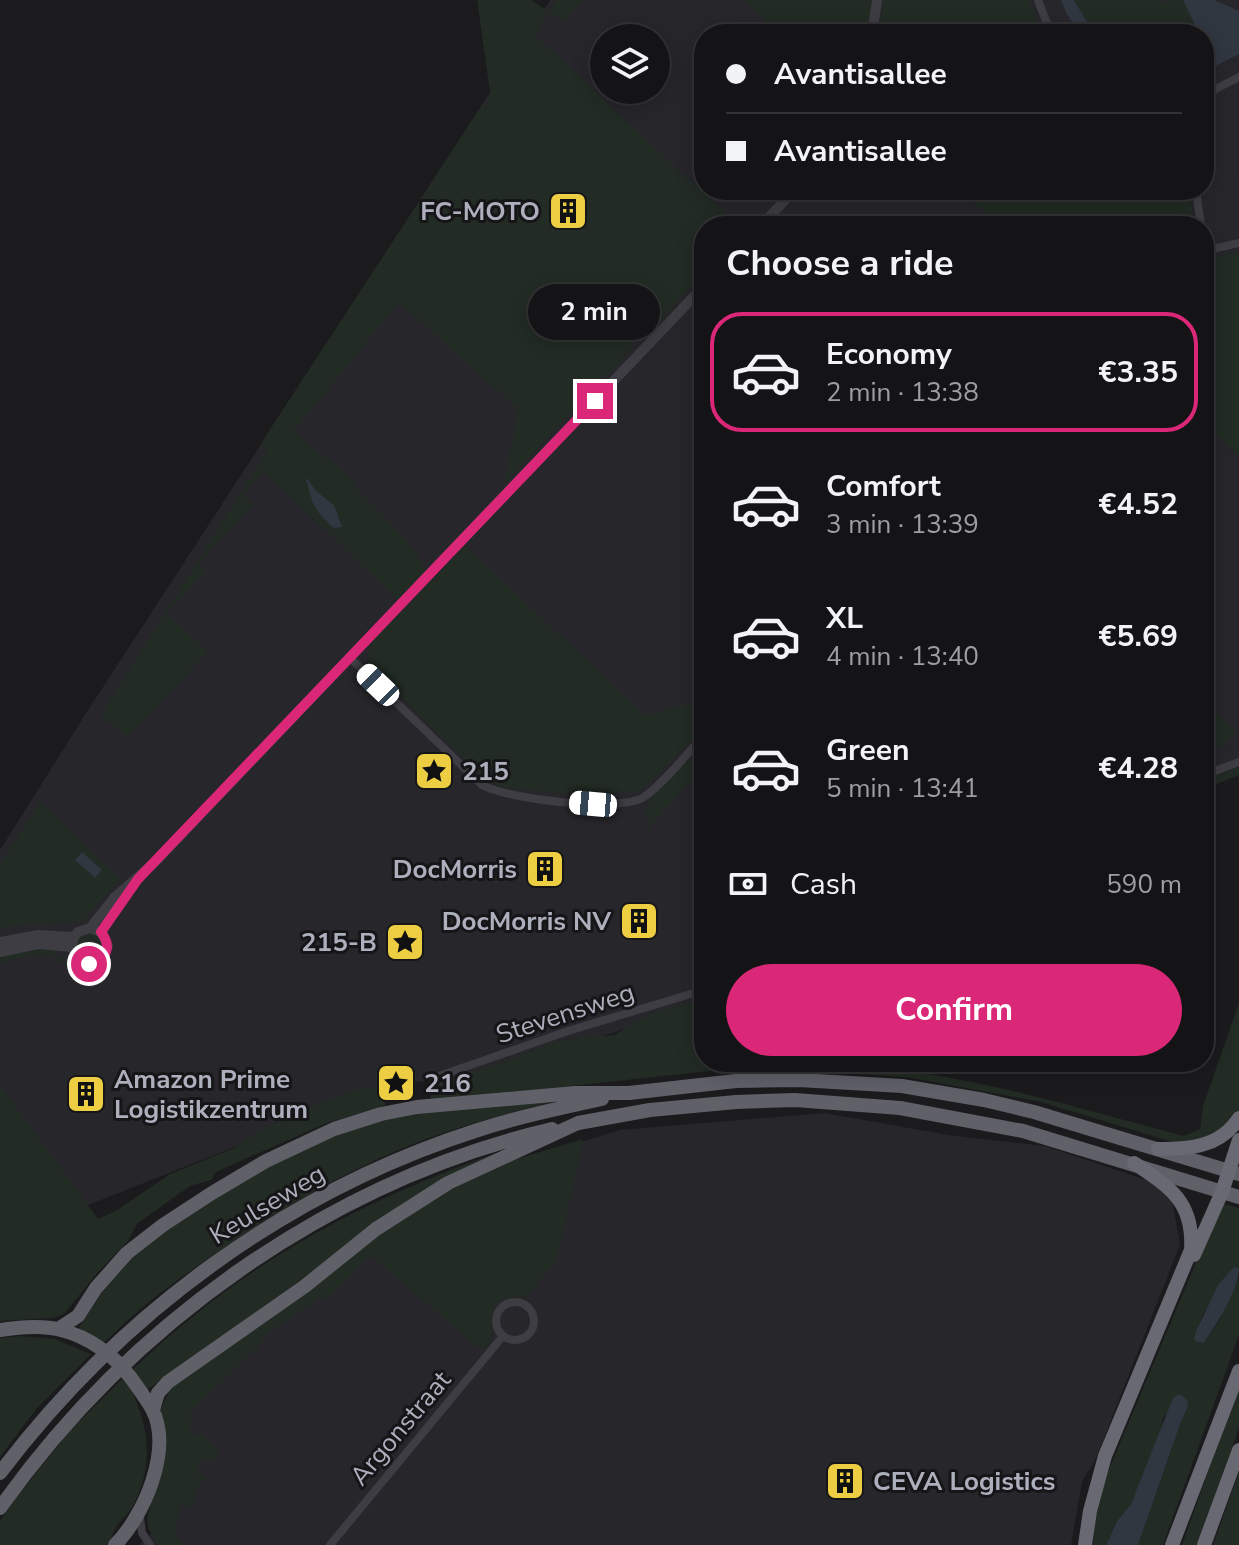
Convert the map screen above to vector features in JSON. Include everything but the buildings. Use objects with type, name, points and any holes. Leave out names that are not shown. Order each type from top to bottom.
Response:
[{"type":"highway","points":[[58,1329],[78,1316],[118,1261],[163,1225],[252,1169],[334,1129],[381,1114],[417,1107],[575,1093],[629,1093],[736,1081],[799,1080],[902,1086],[1034,1112],[1234,1173]]},
{"type":"highway","name":"Keulseweg","points":[[0,1473],[44,1417],[127,1333],[177,1291],[242,1245],[307,1205],[363,1176],[475,1131],[550,1110],[629,1093]]},
{"type":"highway","points":[[153,1410],[158,1393],[168,1382],[305,1286],[405,1209],[461,1176],[578,1123],[697,1105],[795,1100],[900,1108],[1023,1131],[1239,1197]]},
{"type":"highway","points":[[1158,1149],[1203,1146],[1222,1136],[1239,1118]]},
{"type":"highway","name":"Keulseweg","points":[[0,1508],[67,1422],[112,1375],[141,1348],[244,1267],[288,1238],[342,1209],[453,1160],[531,1134],[578,1123]]},
{"type":"highway","points":[[1180,1277],[1196,1252],[1222,1192],[1234,1173],[1239,1140]]},
{"type":"highway","points":[[1085,1545],[1090,1511],[1105,1456],[1191,1250],[1188,1216],[1170,1188],[1134,1163]]},
{"type":"highway","points":[[0,1330],[58,1329],[81,1337],[107,1353],[123,1368],[153,1410],[157,1432],[151,1487],[135,1522],[115,1545]]},
{"type":"highway","points":[[1172,1545],[1239,1371]]},
{"type":"highway","points":[[1204,1545],[1239,1450]]},
{"type":"street","points":[[873,24],[877,0]]},
{"type":"street","points":[[1038,0],[1047,24]]},
{"type":"street","points":[[1214,90],[1239,77]]},
{"type":"street","points":[[770,216],[785,200]]},
{"type":"street","points":[[1214,249],[1239,243]]},
{"type":"street","points":[[90,928],[114,898],[138,879],[694,297]]},
{"type":"street","points":[[349,657],[482,785],[494,792],[514,797],[607,805],[627,803],[643,798],[694,745]]},
{"type":"street","points":[[1214,771],[1239,762]]},
{"type":"street","points":[[101,932],[138,879]]},
{"type":"street","points":[[83,929],[101,932],[108,946],[106,954],[97,962],[81,962],[75,956],[73,942],[83,929]]},
{"type":"street","points":[[0,942],[38,935],[73,942]]},
{"type":"street","points":[[0,952],[38,944],[73,942]]},
{"type":"street","name":"Stevensweg","points":[[439,1076],[568,1031],[694,993]]},
{"type":"street","points":[[510,1303],[527,1307],[534,1319],[528,1335],[516,1341],[503,1336],[496,1324],[499,1311],[510,1303]]},
{"type":"street","name":"Argonstraat","points":[[330,1545],[503,1336]]},
{"type":"street","points":[[142,1508],[139,1526],[150,1545]]},
{"type":"shaded area","points":[[477,0],[531,0],[549,12],[535,35],[590,87],[590,104],[608,104],[694,185],[694,200],[710,200],[727,216],[694,216],[694,284],[654,327],[644,327],[636,335],[634,346],[505,483],[518,409],[399,302],[294,431],[305,443],[342,469],[402,535],[428,571],[400,602],[264,471],[243,494],[253,504],[197,564],[205,572],[166,613],[208,652],[127,737],[101,715],[268,450],[261,443],[484,102],[486,110],[490,92]]},
{"type":"shaded area","points":[[550,0],[1239,0],[1239,774],[1214,783],[1214,216],[694,216],[694,1006],[475,1078],[396,1083],[0,1240],[0,850]]},
{"type":"shaded area","points":[[557,0],[583,0],[564,21],[549,12]]},
{"type":"shaded area","points":[[745,0],[872,0],[868,24],[770,24]]},
{"type":"shaded area","points":[[884,0],[1029,0],[1039,24],[880,24]]},
{"type":"shaded area","points":[[1061,0],[1074,0],[1088,24],[1074,24]]},
{"type":"shaded area","points":[[1074,0],[1161,0],[1165,3],[1183,0],[1194,24],[1088,24]]},
{"type":"shaded area","points":[[1183,0],[1214,0],[1239,11],[1239,54],[1214,67],[1214,24],[1194,24]]},
{"type":"shaded area","points":[[971,200],[1191,200],[1193,216],[987,216]]},
{"type":"shaded area","points":[[1239,252],[1239,457],[1214,433],[1214,257]]},
{"type":"shaded area","points":[[306,477],[316,491],[334,505],[342,527],[334,528],[318,511]]},
{"type":"shaded area","points":[[465,546],[645,715],[694,703],[694,737],[656,777],[637,792],[580,795],[501,787],[477,771],[366,663],[371,642]]},
{"type":"shaded area","points":[[1214,712],[1235,732],[1222,748],[1214,740]]},
{"type":"shaded area","points":[[694,753],[694,784],[686,786],[648,829],[646,807]]},
{"type":"shaded area","points":[[1239,767],[1239,775],[1214,785],[1214,777]]},
{"type":"shaded area","points":[[40,802],[120,879],[83,921],[26,924],[0,929],[0,864]]},
{"type":"shaded area","points":[[82,852],[102,870],[95,878],[75,860]]},
{"type":"shaded area","points":[[89,933],[97,937],[101,945],[97,953],[89,957],[81,953],[77,945],[81,937]]},
{"type":"shaded area","points":[[51,947],[56,955],[80,974],[47,955],[26,956],[0,963],[0,955]]},
{"type":"shaded area","points":[[694,1002],[694,1072],[700,1072],[431,1101],[431,1085],[508,1061],[560,1040],[614,1035],[650,1014]]},
{"type":"shaded area","points":[[1239,1003],[1239,1111],[1212,1137],[1179,1144],[1041,1102],[906,1077],[825,1072],[912,1072],[941,1076],[1033,1096],[1184,1136],[1200,1129],[1203,1106]]},
{"type":"shaded area","points":[[0,1085],[98,1219],[117,1210],[170,1174],[234,1148],[259,1131],[300,1111],[366,1086],[378,1089],[386,1105],[327,1123],[216,1172],[211,1180],[190,1186],[137,1224],[128,1241],[64,1314],[53,1318],[0,1321]]},
{"type":"shaded area","points":[[564,1099],[425,1139],[360,1167],[268,1219],[210,1257],[156,1296],[106,1341],[102,1342],[78,1329],[109,1282],[127,1262],[186,1214],[313,1142],[391,1116]]},
{"type":"shaded area","points":[[825,1113],[948,1135],[1045,1146],[1170,1188],[1180,1245],[1096,1458],[1082,1482],[1071,1545],[139,1545],[152,1533],[175,1396],[400,1214],[481,1173],[620,1130]]},
{"type":"shaded area","points":[[583,1139],[557,1260],[527,1296],[507,1298],[496,1305],[490,1343],[484,1348],[477,1346],[370,1255],[326,1301],[322,1296],[268,1333],[258,1347],[190,1412],[194,1420],[188,1424],[195,1436],[201,1434],[219,1452],[212,1462],[203,1459],[198,1463],[198,1475],[207,1476],[193,1494],[196,1497],[188,1507],[180,1504],[175,1536],[186,1545],[157,1545],[147,1518],[162,1465],[160,1410],[171,1388],[367,1242],[449,1188],[496,1165]]},
{"type":"shaded area","points":[[505,1150],[402,1207],[147,1390],[132,1370],[218,1297],[306,1239],[400,1191]]},
{"type":"shaded area","points":[[1221,1203],[1239,1208],[1239,1269],[1210,1301],[1200,1322],[1197,1342],[1204,1343],[1220,1319],[1239,1277],[1239,1335],[1163,1545],[1138,1545],[1188,1407],[1170,1410],[1163,1418],[1160,1435],[1131,1504],[1117,1521],[1106,1545],[1093,1545],[1096,1510],[1107,1474]]},
{"type":"shaded area","points":[[1234,1267],[1239,1268],[1238,1277],[1226,1307],[1204,1343],[1197,1342],[1194,1339],[1196,1331],[1218,1285]]},
{"type":"shaded area","points":[[0,1338],[55,1339],[91,1354],[37,1408],[0,1457]]},
{"type":"shaded area","points":[[124,1377],[144,1423],[147,1455],[141,1488],[109,1543],[0,1545],[0,1521],[16,1498],[68,1433]]},
{"type":"shaded area","points":[[1239,1384],[1239,1428],[1197,1545],[1182,1545]]},
{"type":"shaded area","points":[[1179,1394],[1187,1400],[1188,1407],[1138,1545],[1106,1545],[1117,1521],[1131,1504],[1173,1398]]},
{"type":"shaded area","points":[[1239,1472],[1239,1545],[1213,1545]]},
{"type":"place","name":"FC-MOTO","points":[[568,211]]},
{"type":"place","name":"215","points":[[434,771]]},
{"type":"place","name":"DocMorris","points":[[545,869]]},
{"type":"place","name":"DocMorris NV","points":[[639,921]]},
{"type":"place","name":"215-B","points":[[405,942]]},
{"type":"place","name":"216","points":[[396,1083]]},
{"type":"place","name":"Amazon Prime Logistikzentrum","points":[[86,1094]]},
{"type":"place","name":"CEVA Logistics","points":[[845,1481]]},
{"type":"route","points":[[89,964],[101,960],[106,954],[108,946],[101,932],[138,879],[595,401]]}]
